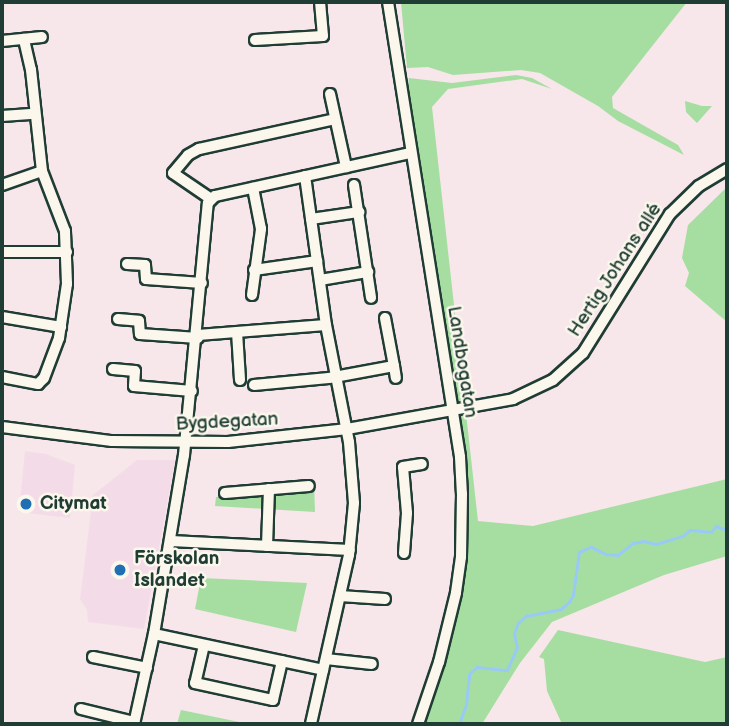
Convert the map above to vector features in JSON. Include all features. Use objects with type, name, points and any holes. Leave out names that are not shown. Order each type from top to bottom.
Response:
[{"type":"street","points":[[254,40],[323,39],[320,2]]},
{"type":"street","name":"Landbogatan","points":[[388,2],[460,457],[461,557],[448,629],[418,724]]},
{"type":"street","points":[[2,41],[42,37]]},
{"type":"street","points":[[2,377],[38,384],[56,349],[67,284],[65,231],[42,171],[31,70],[24,39]]},
{"type":"street","points":[[330,94],[346,167]]},
{"type":"street","points":[[2,116],[34,114]]},
{"type":"street","points":[[335,119],[200,149],[180,162],[171,176],[211,199],[410,153]]},
{"type":"street","name":"Hertig Johans allé","points":[[452,411],[513,399],[553,380],[569,368],[595,338],[670,214],[699,186],[727,169]]},
{"type":"street","points":[[2,185],[42,171]]},
{"type":"street","points":[[305,176],[326,325],[347,429],[353,484],[350,550],[324,664],[315,724]]},
{"type":"street","points":[[354,185],[371,298]]},
{"type":"street","points":[[252,295],[261,229],[253,188]]},
{"type":"street","points":[[81,709],[134,723],[154,634],[186,443],[198,337],[207,207],[211,199]]},
{"type":"street","points":[[311,219],[359,212]]},
{"type":"street","points":[[2,252],[66,252]]},
{"type":"street","points":[[254,270],[317,261]]},
{"type":"street","points":[[127,264],[145,265],[146,279],[202,283]]},
{"type":"street","points":[[320,279],[368,272]]},
{"type":"street","points":[[2,317],[61,327]]},
{"type":"street","points":[[385,318],[396,378]]},
{"type":"street","points":[[118,319],[139,321],[141,334],[198,337],[326,325]]},
{"type":"street","points":[[237,332],[240,380]]},
{"type":"street","points":[[254,385],[336,377],[394,366]]},
{"type":"street","points":[[113,369],[135,371],[134,386],[192,391]]},
{"type":"street","name":"Bygdegatan","points":[[2,427],[93,439],[186,443],[261,440],[452,411]]},
{"type":"street","points":[[404,553],[407,513],[403,467],[422,464]]},
{"type":"street","points":[[225,494],[309,486]]},
{"type":"street","points":[[267,546],[269,489]]},
{"type":"street","points":[[171,541],[350,550]]},
{"type":"street","points":[[340,596],[385,599]]},
{"type":"street","points":[[154,634],[282,661],[372,664]]},
{"type":"street","points":[[204,645],[195,683],[273,700],[282,661]]},
{"type":"street","points":[[93,657],[147,668]]},
{"type":"shaded area","points":[[25,451],[46,454],[75,465],[70,518],[19,512]]},
{"type":"shaded area","name":"Förskolan Islandet","points":[[137,460],[175,460],[144,629],[88,622],[87,610],[80,599],[93,495]]},
{"type":"green space","points":[[401,2],[687,2],[612,97],[613,108],[678,145],[684,155],[618,121],[598,106],[540,73],[521,70],[453,75],[428,67],[407,68]]},
{"type":"green space","points":[[516,75],[532,78],[552,89],[522,79],[448,89],[432,107],[478,521],[533,526],[727,479],[727,556],[664,575],[552,622],[520,663],[482,724],[423,724],[464,542],[467,473],[408,84],[409,78],[452,83]]},
{"type":"green space","points":[[685,101],[712,106],[697,123],[686,112]]},
{"type":"green space","points":[[727,187],[727,322],[685,286],[689,273],[682,258],[688,225]]},
{"type":"green space","points":[[311,483],[314,483],[315,512],[215,506],[216,497],[311,489]]},
{"type":"green space","points":[[201,578],[307,583],[296,632],[195,609]]},
{"type":"green space","points":[[558,630],[705,662],[727,657],[727,724],[562,724],[547,691],[544,659],[539,657]]},
{"type":"green space","points":[[181,710],[249,724],[177,724]]},
{"type":"waterway","points":[[459,724],[466,705],[469,674],[477,667],[507,670],[517,648],[514,634],[518,623],[526,616],[561,609],[569,602],[573,595],[579,552],[591,547],[606,554],[618,555],[633,543],[644,541],[656,544],[683,536],[690,530],[711,532],[716,526],[727,530]]},
{"type":"place","name":"Citymat","points":[[26,504]]},
{"type":"place","name":"Förskolan Islandet","points":[[120,570]]}]
